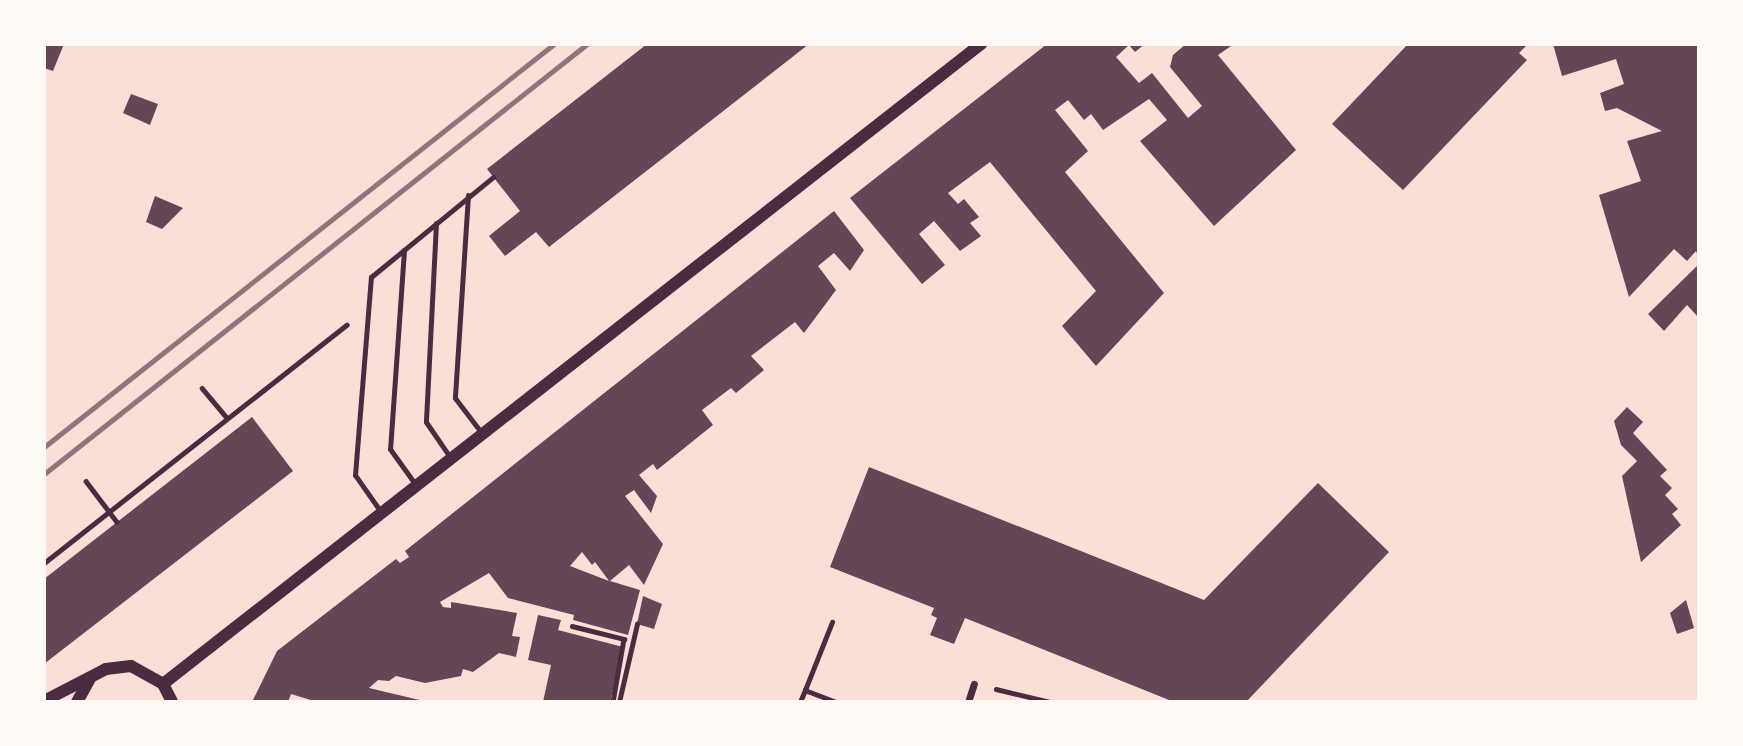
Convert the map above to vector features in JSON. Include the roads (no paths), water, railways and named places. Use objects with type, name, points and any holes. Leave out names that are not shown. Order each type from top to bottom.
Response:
[{"type":"street","points":[[163,684],[481,432],[981,44]]},
{"type":"street","points":[[44,701],[106,669],[131,666],[163,684],[172,702]]},
{"type":"street","points":[[77,702],[90,679]]},
{"type":"street","points":[[968,702],[974,684]]},
{"type":"lane","points":[[381,512],[355,475],[372,277],[468,195],[494,177]]},
{"type":"lane","points":[[468,195],[455,398],[481,432]]},
{"type":"lane","points":[[436,223],[426,422],[450,457]]},
{"type":"lane","points":[[404,250],[390,449],[416,485]]},
{"type":"railway","points":[[44,447],[554,44]]},
{"type":"railway","points":[[44,474],[587,44]]}]
